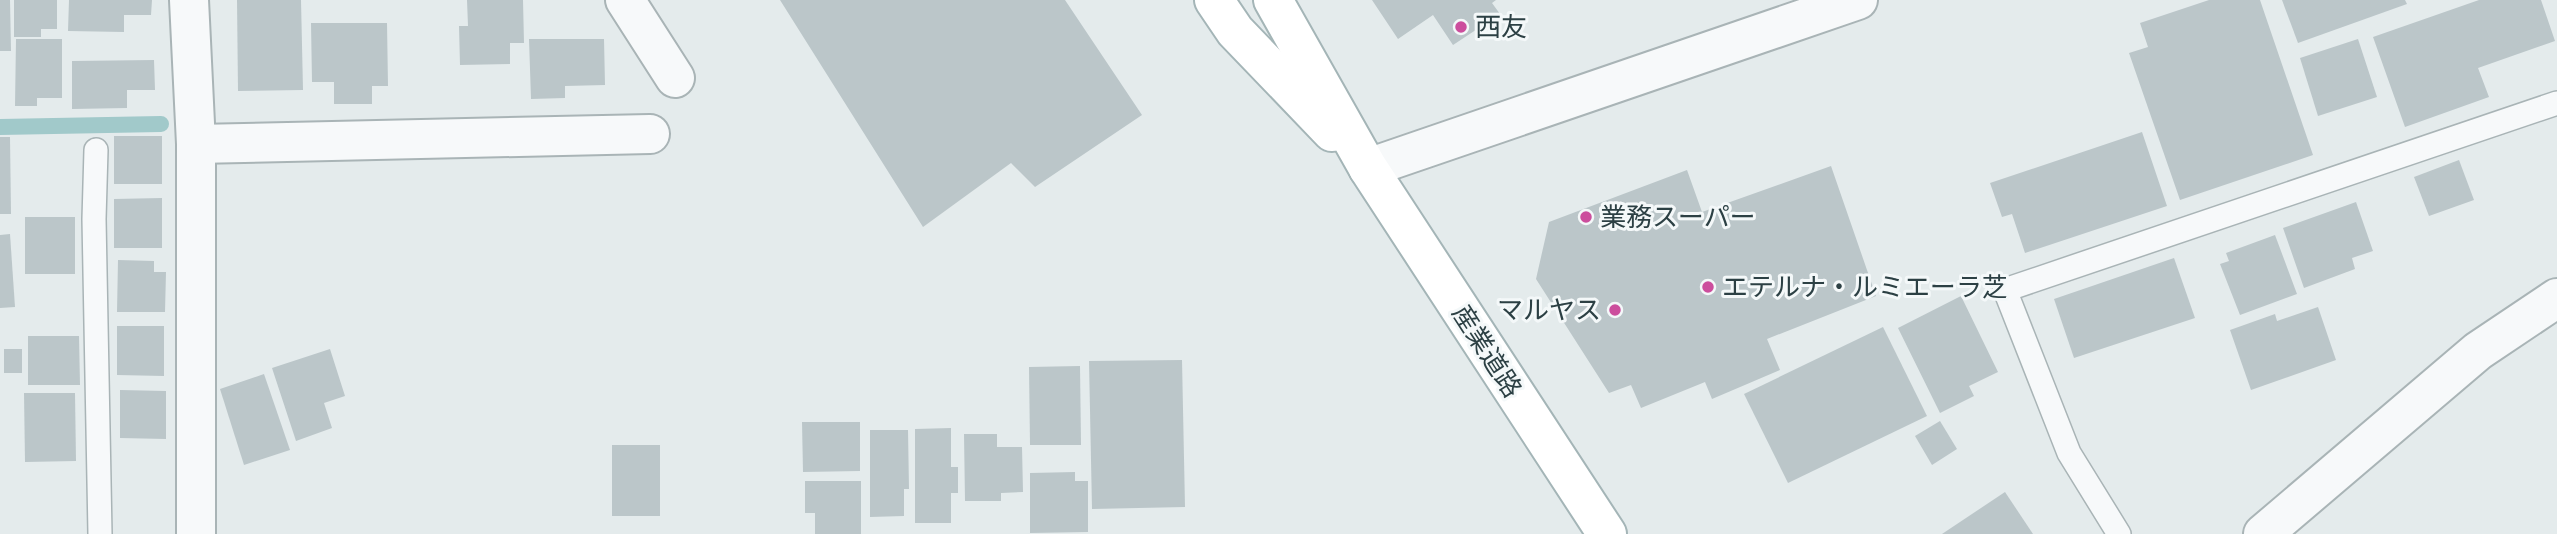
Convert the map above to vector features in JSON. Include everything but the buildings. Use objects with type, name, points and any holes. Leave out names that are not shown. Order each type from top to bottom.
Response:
[{"type":"main road","name":"産業道路","points":[[1214,0],[1235,31],[1368,168]]},
{"type":"main road","name":"産業道路","points":[[1273,0],[1368,168],[1607,534]]},
{"type":"street","points":[[189,0],[196,144],[196,534]]},
{"type":"street","points":[[625,0],[675,78]]},
{"type":"street","points":[[1368,168],[1858,0]]},
{"type":"street","points":[[196,144],[650,134]]},
{"type":"street","points":[[2263,534],[2478,351],[2557,298]]},
{"type":"lane","points":[[2119,534],[2069,453],[2005,290],[2557,103]]},
{"type":"lane","points":[[96,150],[93,219],[100,534]]},
{"type":"waterway","points":[[0,127],[161,124]]},
{"type":"place","name":"西友","points":[[1461,27]]},
{"type":"place","name":"業務スーパー","points":[[1586,217]]},
{"type":"place","name":"エテルナ・ルミエーラ芝","points":[[1708,287]]},
{"type":"place","name":"マルヤス","points":[[1615,310]]}]
